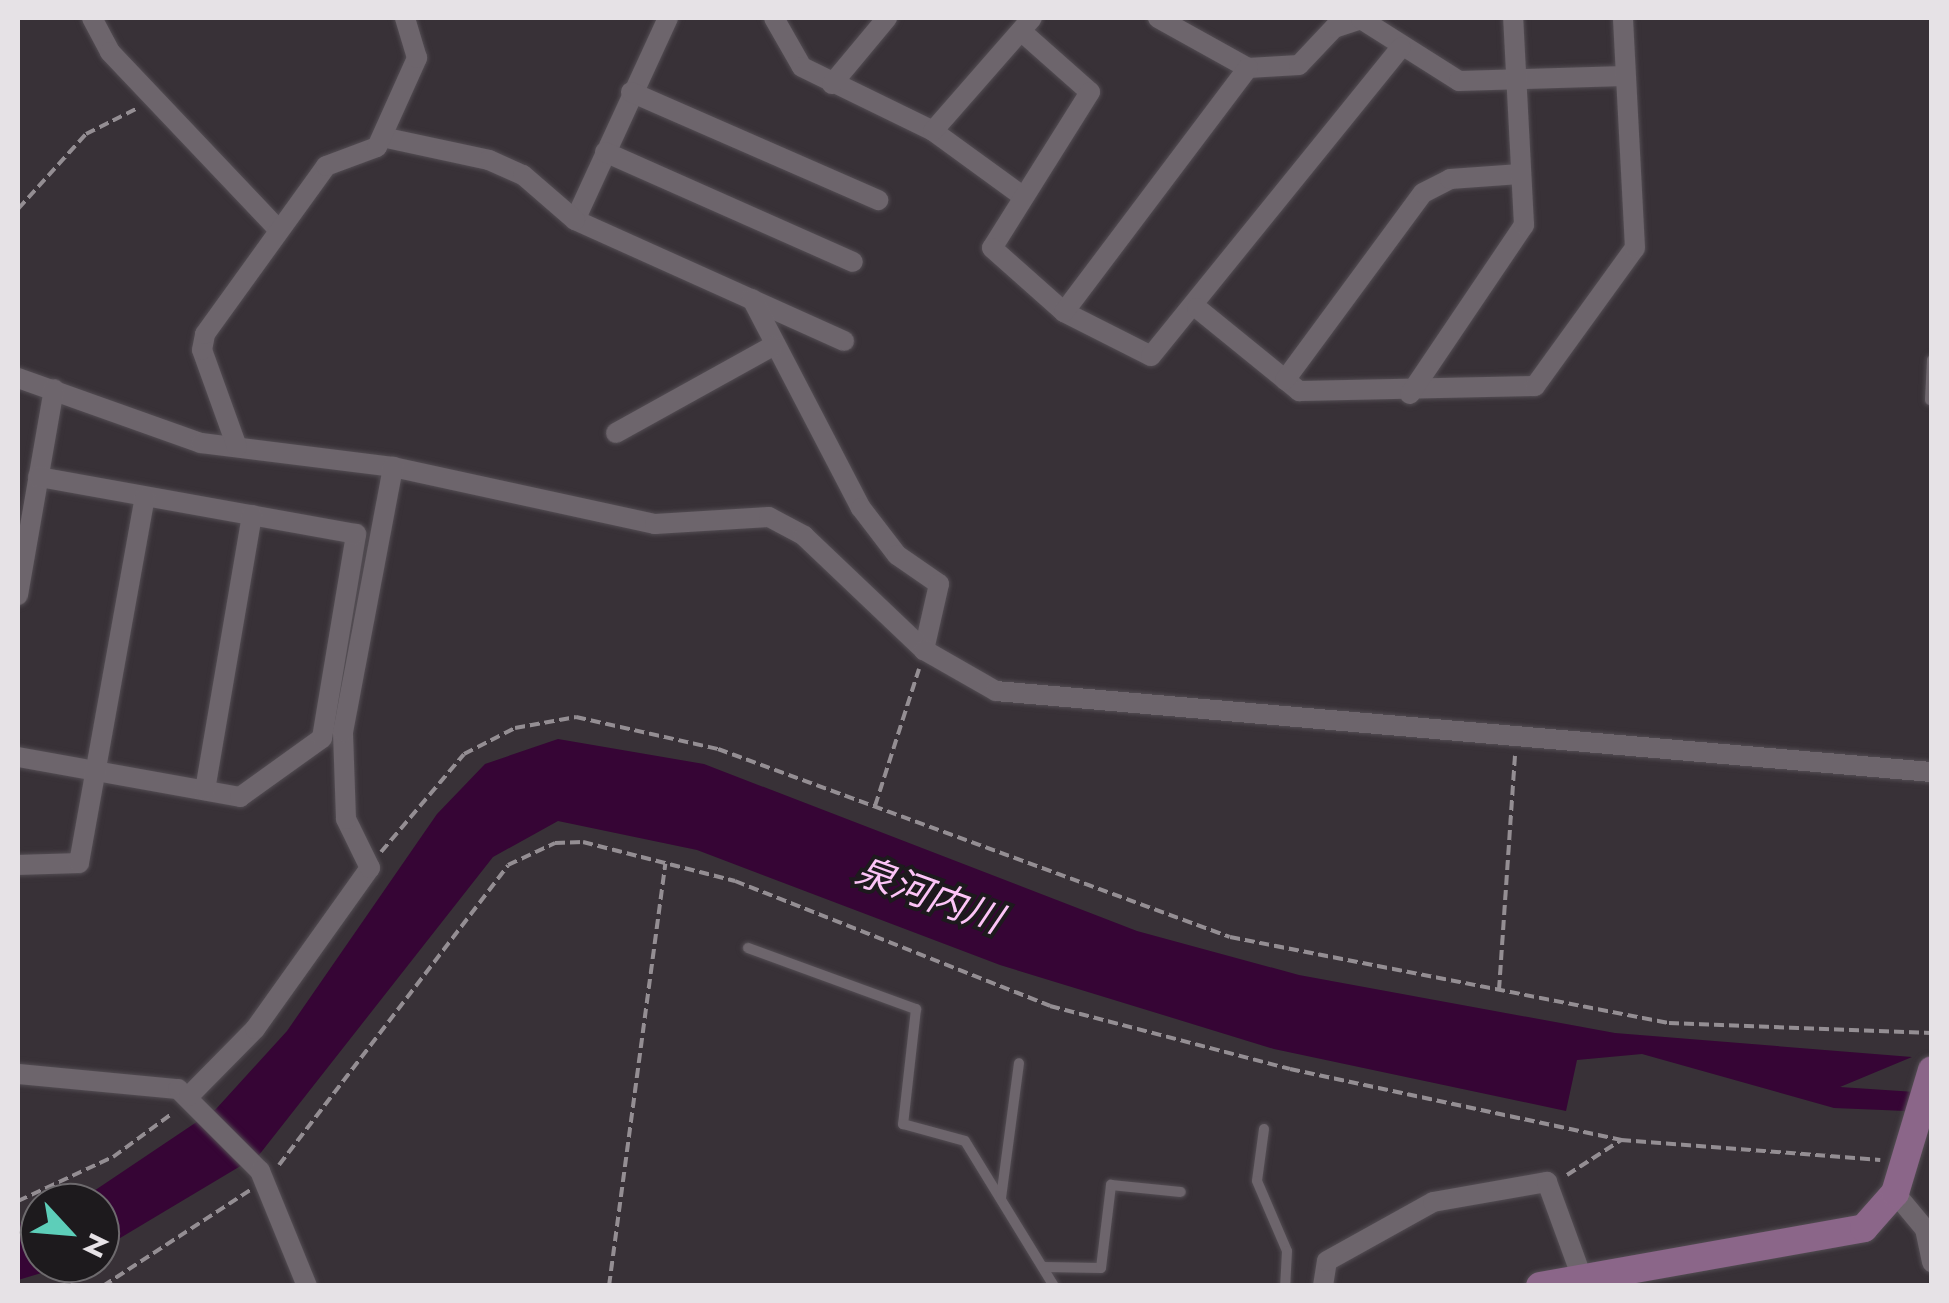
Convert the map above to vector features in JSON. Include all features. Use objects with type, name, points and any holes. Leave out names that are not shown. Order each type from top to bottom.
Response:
[{"type":"street","points":[[92,18],[153,95],[277,228]]},
{"type":"street","points":[[236,448],[202,350],[277,228],[326,166],[362,156],[382,137],[417,58],[405,18]]},
{"type":"street","points":[[575,220],[668,18]]},
{"type":"street","points":[[774,18],[802,67],[933,131],[1021,195]]},
{"type":"street","points":[[832,84],[887,18]]},
{"type":"street","points":[[1158,18],[1248,68],[1300,65],[1349,20],[1459,81],[1625,76]]},
{"type":"street","points":[[1410,394],[1518,240],[1520,174],[1512,18]]},
{"type":"street","points":[[1198,308],[1285,380],[1319,396],[1535,386],[1621,279],[1635,248],[1622,18]]},
{"type":"street","points":[[933,131],[1026,24],[1090,92],[1021,195],[992,248],[1064,312],[1151,356],[1198,308],[1401,47]]},
{"type":"street","points":[[1064,312],[1248,68]]},
{"type":"street","points":[[631,92],[878,200]]},
{"type":"street","points":[[382,137],[488,160],[524,175],[575,220],[844,341]]},
{"type":"street","points":[[604,152],[853,262]]},
{"type":"street","points":[[1285,380],[1423,193],[1450,179],[1520,174]]},
{"type":"street","points":[[752,299],[773,346],[861,508],[897,555],[940,584],[924,650]]},
{"type":"street","points":[[616,433],[773,346]]},
{"type":"street","points":[[18,378],[54,389],[162,435],[392,467],[655,524],[769,517],[804,536],[924,650],[996,691],[1932,772]]},
{"type":"street","points":[[18,595],[54,389]]},
{"type":"street","points":[[192,1100],[256,1029],[370,868],[346,820],[343,732],[392,467]]},
{"type":"street","points":[[18,757],[240,797],[322,738],[356,534],[38,477]]},
{"type":"street","points":[[18,864],[79,863],[144,498]]},
{"type":"street","points":[[204,790],[252,516]]},
{"type":"street","points":[[1540,1286],[1586,1282],[1835,1240],[1864,1228],[1895,1193],[1909,1157],[1932,1070]]},
{"type":"street","points":[[18,1074],[192,1100],[262,1176],[307,1286]]},
{"type":"street","points":[[1324,1286],[1327,1261],[1433,1202],[1547,1182],[1586,1282]]},
{"type":"street","points":[[1895,1193],[1924,1229],[1932,1262]]},
{"type":"lane","points":[[1930,400],[1932,360]]},
{"type":"lane","points":[[748,948],[916,1008],[903,1124],[957,1134],[1054,1286]]},
{"type":"lane","points":[[1001,1198],[1019,1063]]},
{"type":"lane","points":[[1264,1128],[1258,1181],[1287,1252],[1285,1286]]},
{"type":"lane","points":[[1044,1267],[1101,1268],[1111,1185],[1181,1192]]},
{"type":"path","points":[[18,209],[86,134],[153,95]]},
{"type":"path","points":[[875,806],[924,650]]},
{"type":"path","points":[[370,868],[464,754],[515,728],[576,716],[682,738],[1230,937],[1669,1023],[1932,1033]]},
{"type":"path","points":[[1499,990],[1516,736]]},
{"type":"path","points":[[102,1286],[262,1176],[508,865],[541,847],[583,842],[769,893],[1133,1031],[1622,1140],[1909,1157]]},
{"type":"path","points":[[608,1286],[665,864]]},
{"type":"path","points":[[18,1202],[148,1136],[192,1100]]},
{"type":"path","points":[[1547,1182],[1622,1140]]},
{"type":"water","name":"泉河内川","points":[[558,739],[704,764],[1137,931],[1299,975],[1615,1033],[1912,1057],[1840,1087],[1915,1092],[1931,1112],[1834,1108],[1642,1054],[1577,1060],[1566,1111],[1274,1049],[1000,965],[697,850],[558,821],[493,857],[259,1155],[120,1238],[120,1183],[106,1183],[216,1109],[287,1031],[437,814],[485,764]]},
{"type":"water","points":[[18,1224],[20,1224],[18,1280]]}]
